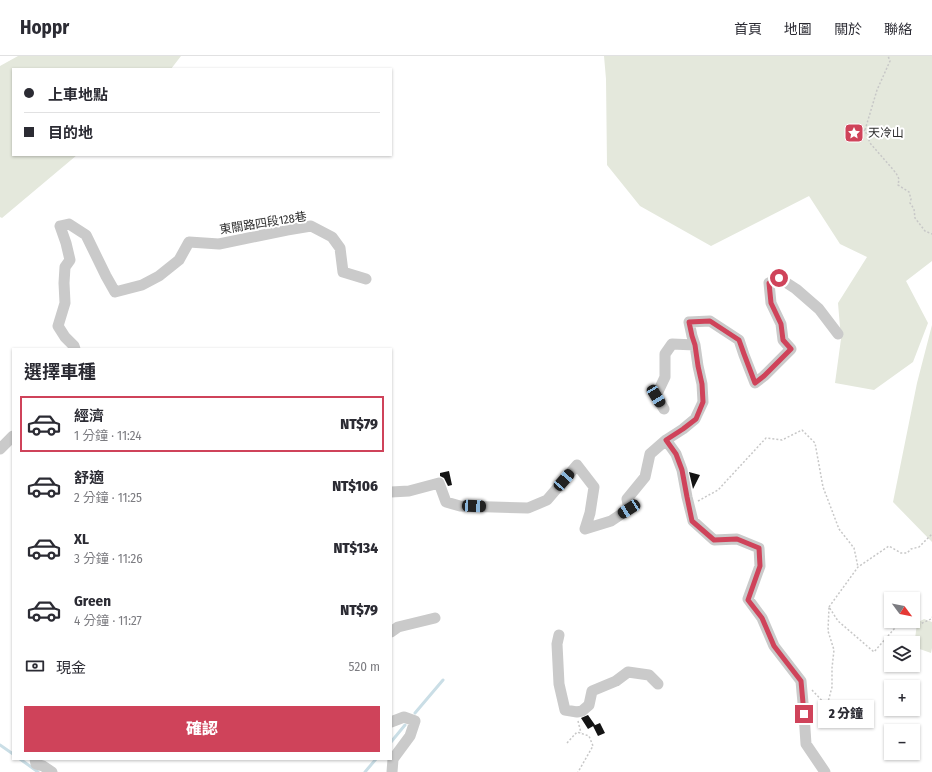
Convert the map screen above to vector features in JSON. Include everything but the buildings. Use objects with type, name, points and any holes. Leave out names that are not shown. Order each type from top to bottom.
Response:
[{"type":"street","name":"東關路四段128巷","points":[[75,348],[58,326],[65,303],[65,267],[70,260],[60,226],[68,224],[86,236],[115,292],[142,285],[159,276],[179,260],[189,242],[219,244],[311,226],[332,237],[340,248],[343,272],[366,279]]},
{"type":"street","points":[[392,492],[408,492],[439,484],[446,502],[460,506],[528,508],[547,500],[577,465],[594,486],[590,513],[585,529],[610,521],[629,509],[627,499],[645,477],[650,454],[666,440],[696,419],[703,402],[702,384],[689,322],[710,321],[739,340],[755,383],[791,349],[783,340],[781,324],[771,303],[769,283],[779,278],[796,290],[819,309],[838,334]]},
{"type":"street","points":[[664,409],[656,396],[665,377],[665,354],[672,344],[695,345]]},
{"type":"street","points":[[0,449],[12,437]]},
{"type":"street","points":[[666,440],[676,454],[682,470],[692,521],[714,540],[737,539],[759,548],[760,566],[748,600],[762,618],[774,646],[801,681],[806,744],[826,772]]},
{"type":"street","points":[[392,631],[398,627],[434,618]]},
{"type":"street","points":[[560,635],[557,644],[559,684],[565,710],[577,712],[582,711],[590,705],[592,691],[616,681],[628,672],[649,675],[658,684]]},
{"type":"street","points":[[392,722],[404,717],[415,721],[410,736],[393,759],[392,772]]},
{"type":"street","points":[[35,760],[36,764],[43,766],[52,772]]},
{"type":"path","points":[[888,56],[890,61],[877,90],[865,130],[870,143],[896,173],[899,179],[898,185],[909,192],[911,199],[910,203],[914,209],[915,218],[925,231],[932,234]]},
{"type":"path","points":[[856,134],[865,130]]},
{"type":"path","points":[[689,506],[718,490],[766,438],[782,440],[802,430],[816,443],[823,487],[839,529],[854,548],[858,567]]},
{"type":"path","points":[[828,706],[832,687],[834,650],[828,631],[829,607],[858,567],[889,546],[901,553],[907,553],[911,549],[919,547],[932,534]]},
{"type":"path","points":[[829,607],[838,621],[874,652],[902,622],[916,626],[931,619],[932,617]]},
{"type":"path","points":[[801,681],[816,694],[834,714]]},
{"type":"path","points":[[567,743],[577,732],[589,736],[593,746],[578,772]]},
{"type":"shaded area","points":[[18,56],[181,56],[172,68],[12,68],[12,156],[76,156],[2,218],[0,217],[0,66]]},
{"type":"shaded area","points":[[604,56],[932,56],[932,261],[906,281],[928,323],[913,362],[874,390],[835,383],[841,339],[838,303],[867,257],[840,244],[809,196],[711,246],[640,206],[607,165],[606,79]]},
{"type":"shaded area","points":[[932,325],[932,542],[893,502],[917,383]]},
{"type":"shaded area","points":[[924,619],[932,622],[931,653],[920,649],[920,636],[915,636],[916,628],[920,628],[920,621]]},
{"type":"waterway","points":[[415,713],[443,680]]},
{"type":"waterway","points":[[392,741],[405,725]]},
{"type":"waterway","points":[[0,745],[12,753]]},
{"type":"waterway","points":[[21,760],[38,772]]},
{"type":"waterway","points":[[365,772],[375,760]]},
{"type":"place","name":"天冷山","points":[[854,133]]},
{"type":"route","points":[[779,278],[769,283],[771,303],[781,324],[783,340],[791,349],[755,383],[739,340],[710,321],[689,322],[702,384],[703,402],[696,419],[666,440],[676,454],[682,470],[692,521],[714,540],[737,539],[759,548],[760,566],[748,600],[762,618],[774,646],[801,681],[804,714]]}]
